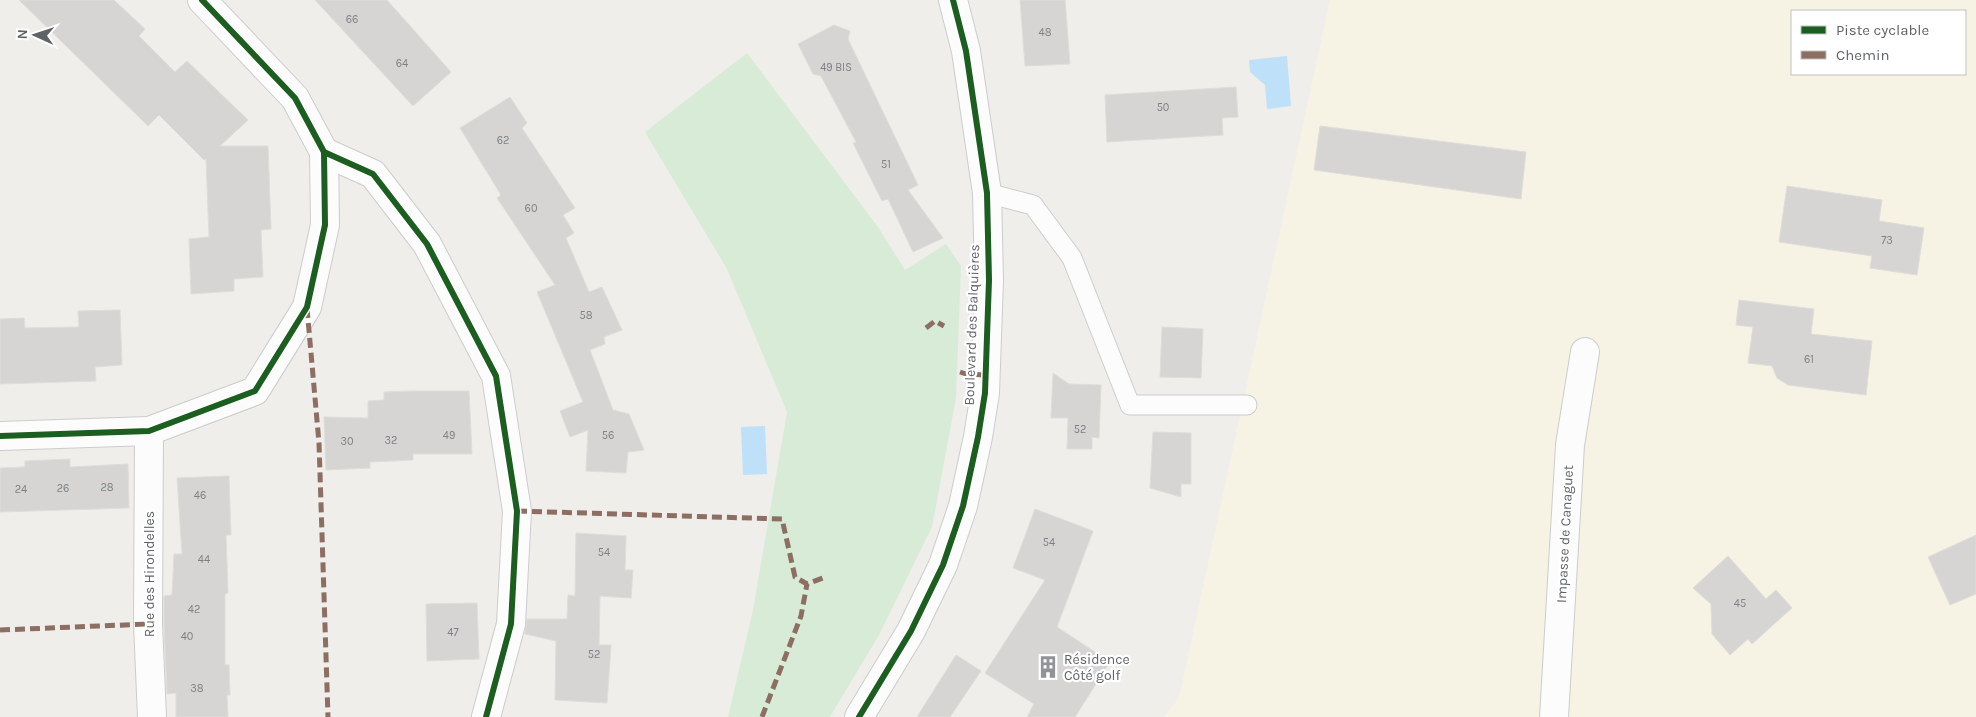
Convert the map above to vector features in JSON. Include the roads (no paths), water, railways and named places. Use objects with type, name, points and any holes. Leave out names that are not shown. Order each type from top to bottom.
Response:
[{"type":"street","points":[[0,436],[149,431],[255,391],[307,307],[325,225],[324,152],[295,98],[202,0]]},
{"type":"street","name":"Boulevard des Balquières","points":[[859,717],[912,631],[943,565],[962,506],[978,437],[986,375],[989,280],[987,193],[966,51],[953,0]]},
{"type":"street","points":[[324,152],[373,174],[427,244],[496,376],[517,511],[511,624],[486,717]]},
{"type":"street","name":"Impasse de Canaguet","points":[[1554,717],[1570,445],[1585,352]]},
{"type":"street","name":"Rue des Hirondelles","points":[[149,431],[148,624],[152,717]]},
{"type":"lane","points":[[987,193],[1033,205],[1072,258],[1130,405],[1247,405]]},
{"type":"water","points":[[1287,56],[1291,106],[1267,109],[1265,85],[1250,72],[1249,60]]},
{"type":"water","points":[[765,426],[767,474],[743,475],[741,427]]},
{"type":"place","name":"Résidence Côté golf","points":[[1048,667]]}]
